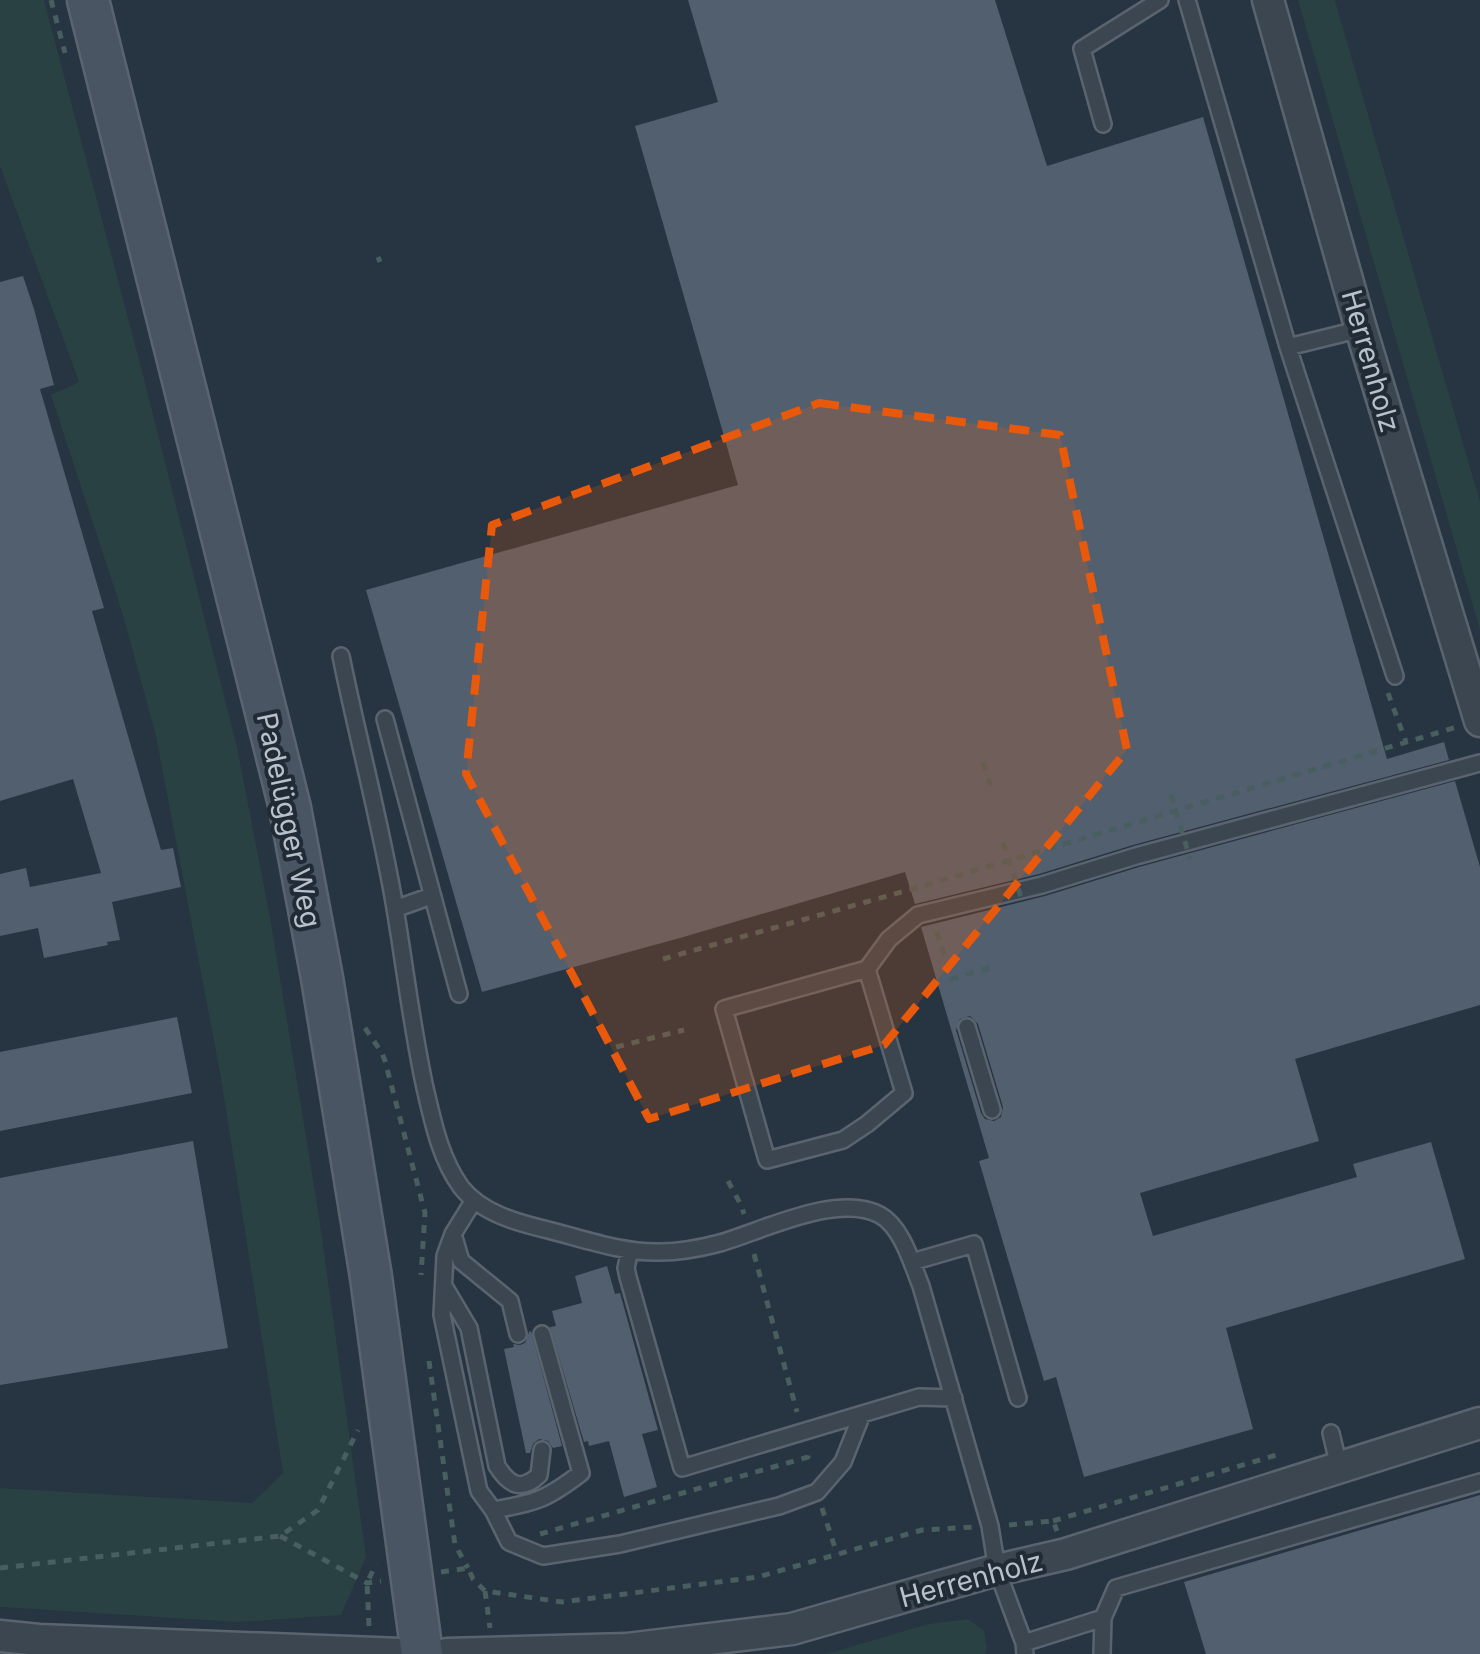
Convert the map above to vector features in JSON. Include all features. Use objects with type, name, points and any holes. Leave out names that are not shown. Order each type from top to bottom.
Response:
[{"type":"main road","name":"Padelügger Weg","points":[[88,0],[290,808],[372,1277],[395,1568],[422,1654]]},
{"type":"street","name":"Herrenholz","points":[[1268,0],[1471,723]]},
{"type":"street","name":"Herrenholz","points":[[447,1654],[628,1649],[792,1629],[996,1570],[1066,1554],[1334,1447],[1480,1423]]},
{"type":"street","points":[[0,1636],[39,1647],[400,1654]]},
{"type":"lane","points":[[1103,124],[1082,49],[1160,0]]},
{"type":"lane","points":[[1187,0],[1288,347],[1395,676]]},
{"type":"lane","points":[[1288,347],[1361,329]]},
{"type":"lane","points":[[341,656],[395,908],[417,1050],[436,1136],[461,1186],[474,1200],[501,1216],[630,1250],[676,1251],[718,1244],[786,1220],[846,1206],[881,1215],[896,1231],[912,1262],[990,1526],[996,1570],[1025,1648],[1103,1618]]},
{"type":"lane","points":[[385,719],[459,994]]},
{"type":"lane","points":[[867,969],[904,1093],[843,1140],[768,1160],[724,1008],[867,969],[889,939],[918,914],[1042,885],[1480,763]]},
{"type":"lane","points":[[395,908],[432,896]]},
{"type":"lane","points":[[967,1028],[992,1110]]},
{"type":"lane","points":[[474,1200],[453,1234],[445,1256],[442,1315],[478,1491],[509,1542],[543,1556],[620,1544],[779,1506],[817,1492],[843,1462],[862,1414]]},
{"type":"lane","points":[[453,1234],[461,1260],[510,1302],[518,1334]]},
{"type":"lane","points":[[912,1262],[974,1244],[1018,1398]]},
{"type":"lane","points":[[630,1250],[628,1277],[682,1468],[919,1397],[954,1398]]},
{"type":"lane","points":[[442,1283],[468,1328],[497,1466],[505,1478],[519,1485],[530,1483],[539,1475],[542,1450]]},
{"type":"lane","points":[[493,1510],[528,1505],[551,1496],[581,1473],[542,1334]]},
{"type":"lane","points":[[1102,1654],[1103,1618],[1116,1588],[1480,1482]]},
{"type":"lane","points":[[0,1636],[1,1654]]},
{"type":"path","points":[[50,0],[66,57]]},
{"type":"path","points":[[1395,676],[1386,687],[1406,742]]},
{"type":"path","points":[[663,958],[923,886],[1471,723]]},
{"type":"path","points":[[984,763],[991,786]]},
{"type":"path","points":[[1171,795],[1190,859]]},
{"type":"path","points":[[1003,843],[1023,903]]},
{"type":"path","points":[[923,886],[952,979],[989,968]]},
{"type":"path","points":[[616,1048],[684,1030]]},
{"type":"path","points":[[540,1534],[808,1457],[742,1205],[728,1181]]},
{"type":"path","points":[[0,1568],[280,1536],[318,1510],[361,1424],[364,1439]]},
{"type":"path","points":[[367,1583],[395,1568],[468,1568],[484,1592],[562,1602],[758,1577],[922,1530],[1053,1522],[1334,1447]]},
{"type":"path","points":[[1053,1522],[1066,1554]]},
{"type":"path","points":[[280,1536],[367,1583]]},
{"type":"path","points":[[367,1583],[395,1568]]},
{"type":"path","points":[[367,1583],[370,1652]]},
{"type":"highlighted area","points":[[819,403],[1060,435],[1127,750],[884,1045],[649,1119],[466,774],[492,525]]},
{"type":"green space","points":[[0,0],[44,0],[237,747],[270,917],[319,1216],[366,1557],[341,1615],[238,1622],[0,1607],[0,1488],[252,1503],[283,1473],[221,1078],[156,736],[123,615],[51,395],[79,382],[0,166]]},
{"type":"green space","points":[[1298,0],[1335,0],[1480,502],[1480,630]]},
{"type":"green space","points":[[968,1619],[984,1631],[985,1654],[826,1654],[928,1624]]},
{"type":"building","points":[[688,0],[995,0],[1047,166],[1203,117],[1387,759],[1444,742],[1449,760],[1039,874],[915,904],[905,872],[482,992],[366,590],[738,485],[635,126],[718,102]]},
{"type":"building","points":[[23,276],[54,385],[40,389],[104,608],[92,611],[161,850],[173,848],[181,887],[112,902],[120,940],[44,958],[38,928],[0,936],[0,874],[26,868],[30,887],[101,873],[73,779],[0,801],[0,282]]},
{"type":"building","points":[[1455,781],[1480,867],[1480,1005],[1295,1059],[1319,1141],[1140,1193],[1153,1236],[1357,1177],[1353,1164],[1431,1142],[1465,1259],[1226,1328],[1253,1429],[1084,1477],[1056,1377],[1044,1381],[979,1161],[989,1158],[921,927],[1045,896]],"holes":[[[970,1016],[978,1024],[1003,1107],[1001,1117],[994,1121],[985,1119],[981,1113],[956,1030],[960,1019]]]},
{"type":"building","points":[[177,1017],[192,1093],[0,1131],[0,1052]]},
{"type":"building","points":[[193,1141],[228,1348],[0,1385],[0,1178]]},
{"type":"building","points":[[607,1266],[615,1294],[620,1293],[658,1430],[642,1434],[657,1487],[624,1497],[609,1441],[589,1446],[588,1441],[584,1442],[550,1327],[556,1326],[552,1311],[582,1303],[575,1276]]},
{"type":"building","points":[[531,1331],[562,1446],[553,1448],[548,1441],[539,1439],[526,1453],[504,1349],[525,1343]]},
{"type":"building","points":[[1480,1495],[1480,1654],[1206,1654],[1184,1582]]}]
